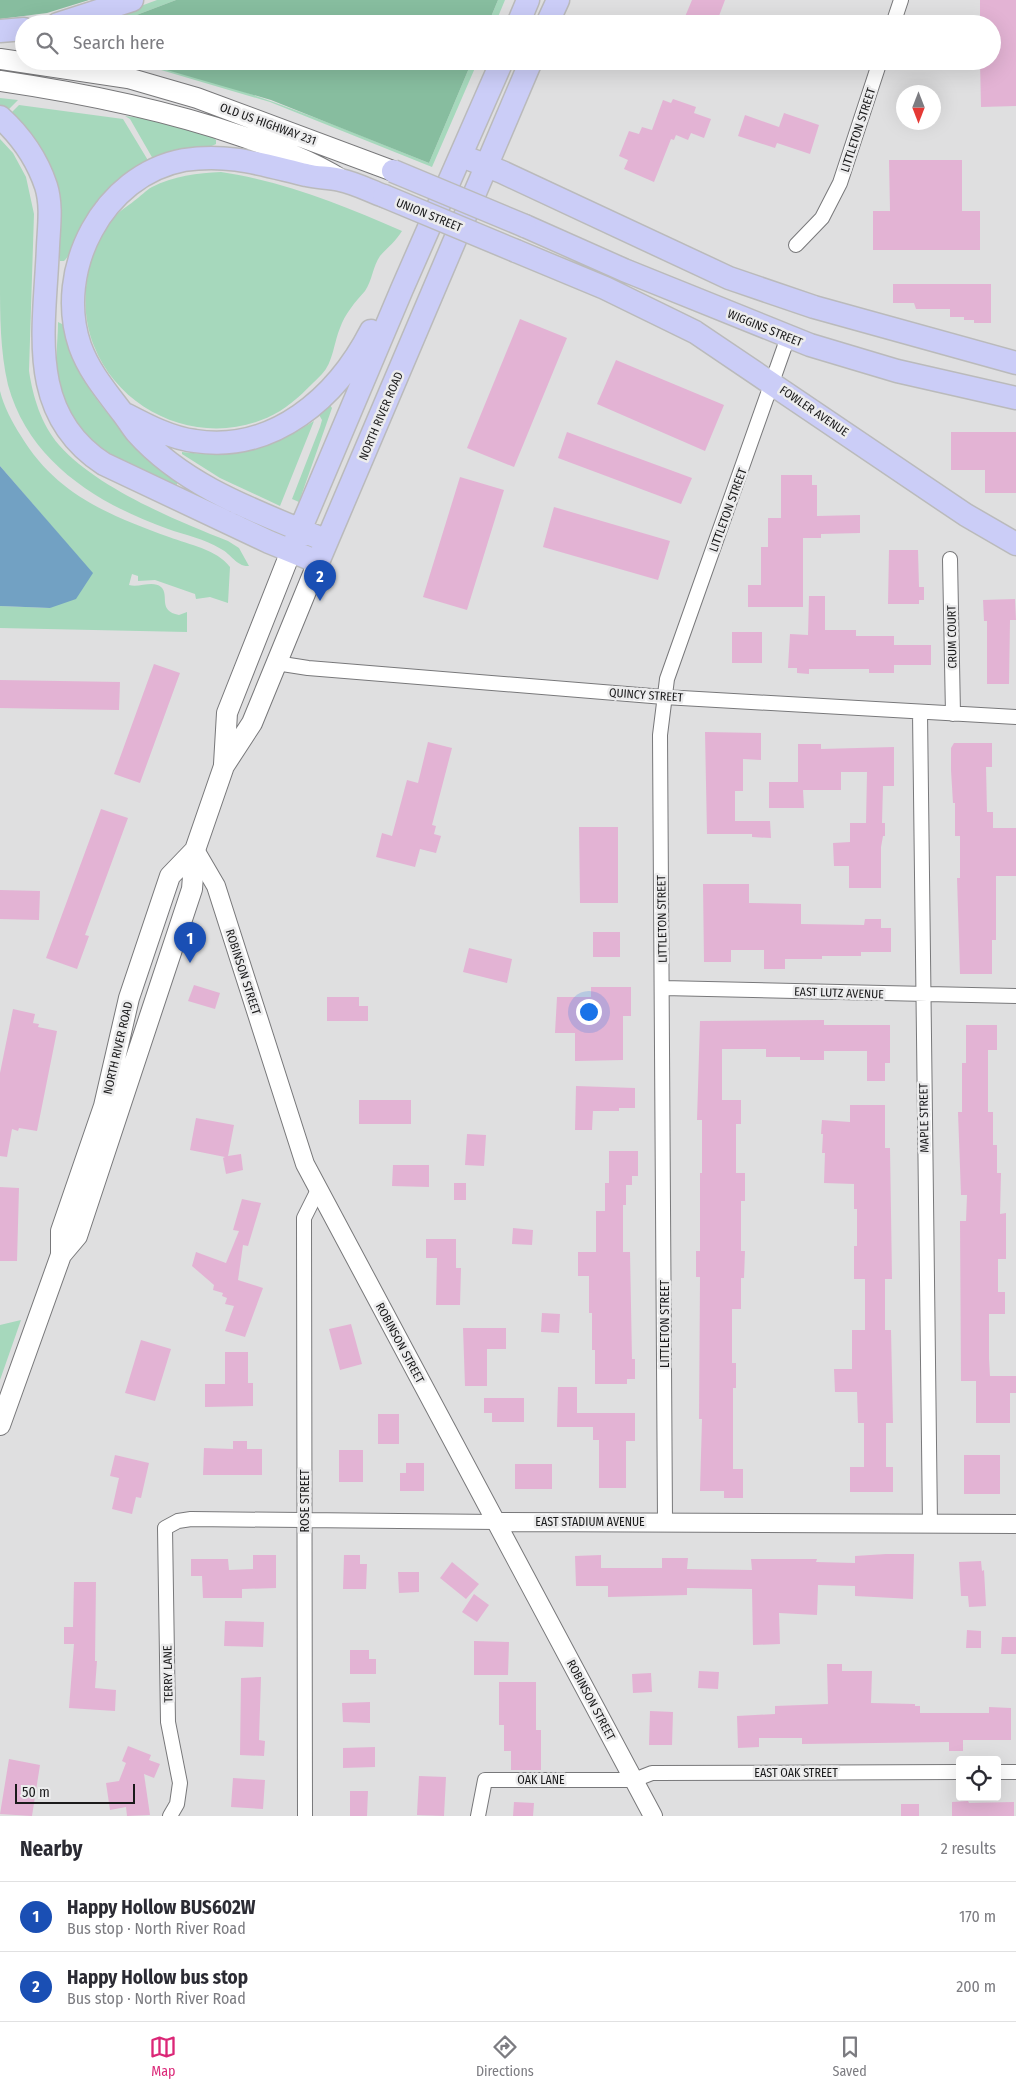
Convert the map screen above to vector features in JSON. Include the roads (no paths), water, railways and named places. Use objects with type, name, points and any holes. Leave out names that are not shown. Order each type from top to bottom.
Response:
[{"type":"main road","points":[[86,15],[132,0]]},
{"type":"main road","points":[[522,15],[528,0]]},
{"type":"main road","points":[[552,15],[558,0]]},
{"type":"main road","points":[[0,31],[15,30]]},
{"type":"main road","name":"OLD US HIGHWAY 231","points":[[0,59],[15,61]]},
{"type":"main road","name":"OLD US HIGHWAY 231","points":[[74,70],[128,78],[206,101],[394,171],[525,226]]},
{"type":"main road","name":"NORTH RIVER ROAD","points":[[224,766],[227,713],[291,551],[402,289],[498,70]]},
{"type":"main road","name":"NORTH RIVER ROAD","points":[[0,1425],[61,1255],[61,1231],[104,1106],[129,998],[170,876],[195,850],[224,766],[252,723],[318,562],[527,70]]},
{"type":"main road","name":"OLD US HIGHWAY 231","points":[[0,81],[71,91],[203,123],[315,163],[342,180]]},
{"type":"main road","points":[[0,117],[26,145],[46,187],[50,209],[44,338],[46,377],[50,397],[59,419],[85,452],[104,464],[318,562]]},
{"type":"main road","name":"UNION STREET","points":[[327,541],[230,498],[176,467],[136,432],[88,365],[74,325],[72,296],[74,274],[82,248],[97,220],[111,202],[130,185],[156,169],[182,161],[216,156],[252,161],[308,176],[342,180],[605,288]]},
{"type":"main road","points":[[462,156],[486,165],[729,278],[814,307],[1016,363]]},
{"type":"main road","name":"WIGGINS STREET","points":[[525,226],[788,337],[897,371],[1016,398]]},
{"type":"main road","name":"FOWLER AVENUE","points":[[605,288],[695,332],[774,383],[966,514],[1016,544]]},
{"type":"main road","points":[[122,412],[166,433],[194,441],[219,443],[245,440],[270,432],[311,409],[329,392],[361,350],[384,306],[402,289]]},
{"type":"street","points":[[896,15],[901,0]]},
{"type":"street","name":"LITTLETON STREET","points":[[796,246],[822,218],[840,183],[877,70]]},
{"type":"street","name":"LITTLETON STREET","points":[[665,1521],[660,735],[667,679],[774,383],[788,337]]},
{"type":"street","name":"CRUM COURT","points":[[950,559],[952,714]]},
{"type":"street","name":"QUINCY STREET","points":[[276,663],[308,668],[664,697],[1016,717]]},
{"type":"street","name":"MAPLE STREET","points":[[920,712],[930,1524]]},
{"type":"street","name":"ROBINSON STREET","points":[[195,850],[216,886],[305,1164],[653,1816]]},
{"type":"street","name":"EAST LUTZ AVENUE","points":[[663,988],[1016,996]]},
{"type":"street","name":"ROSE STREET","points":[[305,1816],[304,1218],[318,1190]]},
{"type":"street","name":"EAST STADIUM AVENUE","points":[[165,1528],[178,1521],[191,1519],[1016,1524]]},
{"type":"street","name":"TERRY LANE","points":[[165,1528],[168,1722],[180,1783],[177,1804],[170,1816]]},
{"type":"street","name":"EAST OAK STREET","points":[[634,1780],[652,1773],[956,1772]]},
{"type":"street","points":[[1001,1772],[1016,1772]]},
{"type":"street","name":"OAK LANE","points":[[478,1816],[485,1780],[634,1780]]},
{"type":"water","points":[[0,466],[93,573],[76,599],[50,608],[0,606]]},
{"type":"place","name":"Happy Hollow bus stop","points":[[320,601]]},
{"type":"place","name":"Happy Hollow BUS602W","points":[[190,963]]}]
